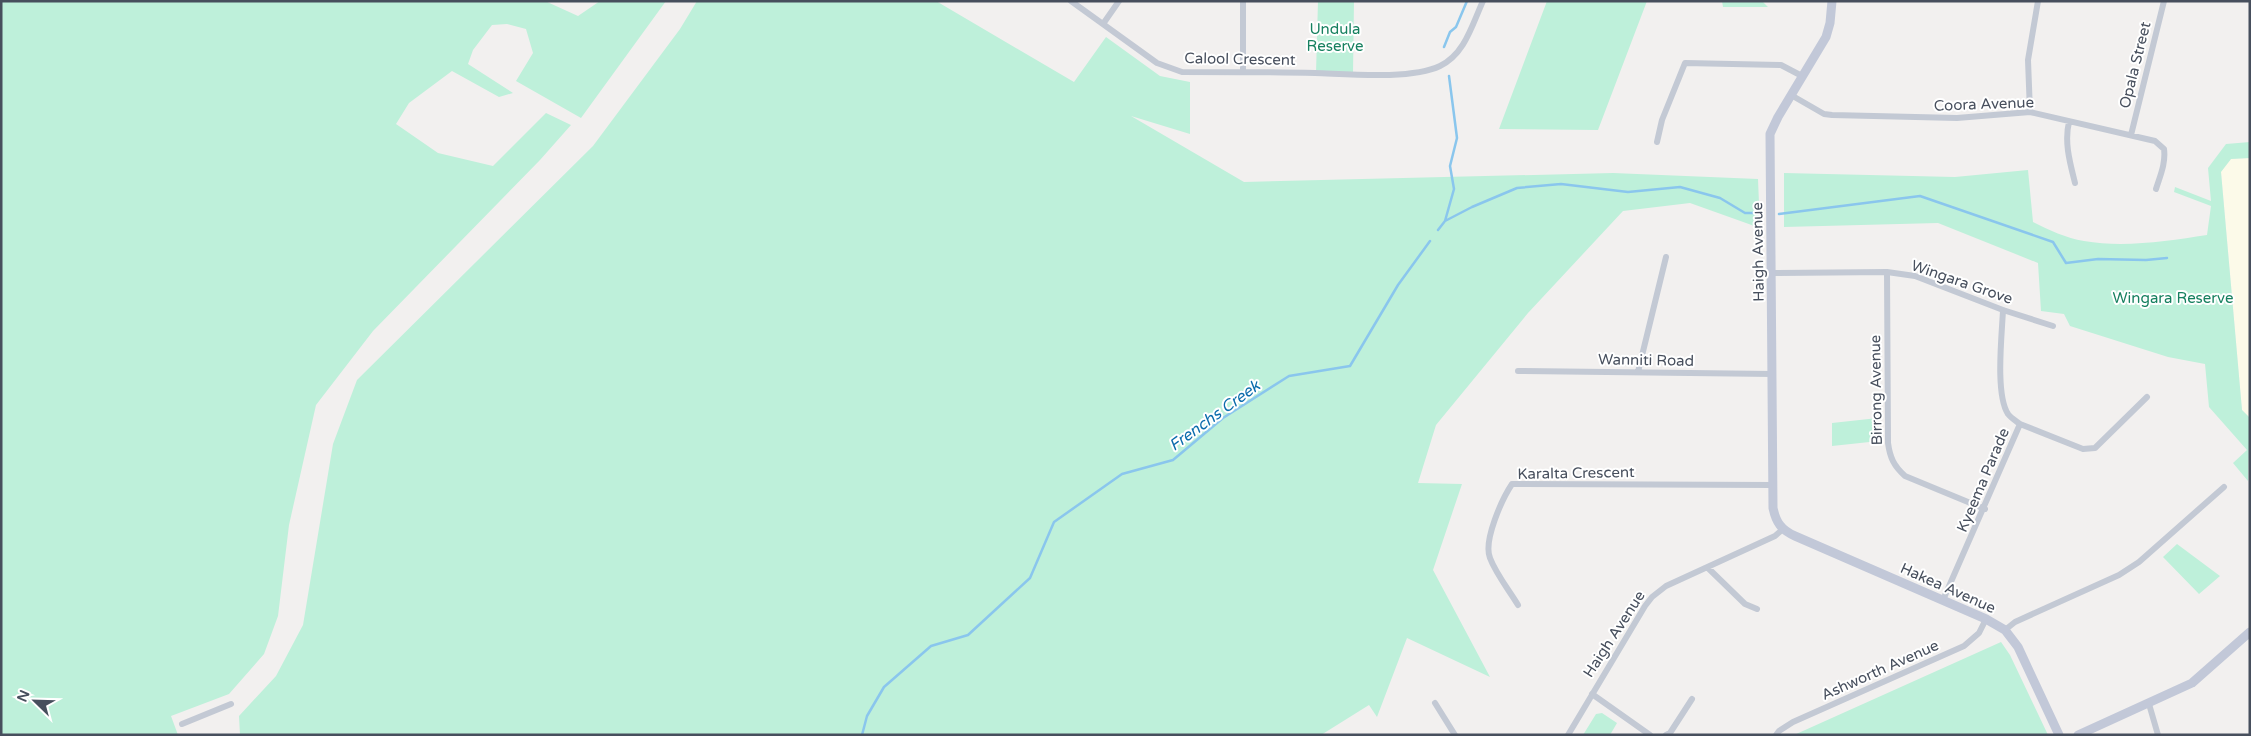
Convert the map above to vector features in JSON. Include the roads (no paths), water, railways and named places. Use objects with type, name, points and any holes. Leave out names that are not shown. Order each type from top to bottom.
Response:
[{"type":"street","name":"Calool Crescent","points":[[1070,1],[1157,63],[1182,72],[1353,74],[1424,71],[1440,66],[1455,55],[1466,42],[1482,1]]},
{"type":"street","points":[[1103,24],[1119,1]]},
{"type":"street","points":[[1243,1],[1243,72]]},
{"type":"street","name":"Haigh Avenue","points":[[1775,518],[1773,485],[1770,134],[1826,37],[1830,23],[1832,1]]},
{"type":"street","points":[[2030,112],[2028,60],[2038,1]]},
{"type":"street","name":"Opala Street","points":[[2131,135],[2164,1]]},
{"type":"street","points":[[1657,142],[1662,120],[1684,63],[1781,65],[1802,76]]},
{"type":"street","name":"Coora Avenue","points":[[1791,95],[1824,114],[1957,118],[2030,112],[2155,141],[2164,149],[2164,164],[2156,189]]},
{"type":"street","points":[[2069,122],[2067,130],[2068,156],[2075,183]]},
{"type":"street","points":[[1638,372],[1666,257]]},
{"type":"street","name":"Wingara Grove","points":[[1772,273],[1887,272],[1915,276],[2003,310],[2053,326]]},
{"type":"street","name":"Birrong Avenue","points":[[1887,272],[1888,443],[1890,456],[1895,466],[1905,476],[1985,509]]},
{"type":"street","name":"Kyeema Parade","points":[[1944,600],[1985,509],[2020,424],[2009,415],[2004,404],[2001,371],[2003,310]]},
{"type":"street","name":"Wanniti Road","points":[[1518,371],[1773,374]]},
{"type":"street","points":[[2020,424],[2083,449],[2095,448],[2147,397]]},
{"type":"street","name":"Karalta Crescent","points":[[1518,605],[1490,558],[1488,546],[1503,498],[1512,484],[1773,485]]},
{"type":"street","points":[[2006,630],[2014,622],[2126,571],[2139,562],[2224,487]]},
{"type":"street","name":"Hakea Avenue","points":[[1775,518],[1783,529],[1803,540],[1944,600],[2006,630],[2018,647],[2058,735]]},
{"type":"street","name":"Haigh Avenue","points":[[1568,735],[1652,597],[1666,586],[1775,536],[1783,529]]},
{"type":"street","points":[[1708,568],[1745,604],[1756,609]]},
{"type":"street","name":"Ashworth Avenue","points":[[1776,735],[1793,722],[1964,646],[1978,633],[1986,619]]},
{"type":"street","points":[[2078,735],[2192,683],[2250,632]]},
{"type":"street","points":[[1592,694],[1650,735]]},
{"type":"street","points":[[1666,735],[1670,733],[1692,699]]},
{"type":"street","points":[[1435,703],[1454,735]]},
{"type":"street","points":[[182,724],[231,704]]},
{"type":"street","points":[[2149,704],[2158,735]]},
{"type":"waterway","points":[[1444,47],[1450,32],[1456,27],[1467,1]]},
{"type":"waterway","points":[[1445,221],[1454,189],[1450,166],[1457,138],[1449,76]]},
{"type":"waterway","name":"Frenchs Creek","points":[[1438,230],[1445,221],[1517,188],[1561,184],[1628,192],[1680,187],[1720,198],[1745,213],[1758,213]]},
{"type":"waterway","points":[[1779,214],[1920,196],[2053,242],[2066,263],[2098,259],[2146,260],[2167,258]]},
{"type":"waterway","name":"Frenchs Creek","points":[[862,735],[867,716],[884,687],[931,646],[968,635],[1030,578],[1054,522],[1122,474],[1173,460],[1223,418],[1289,376],[1350,366],[1398,285],[1430,241]]},
{"type":"park label","name":"Undula Reserve","points":[[1335,38]]},
{"type":"park label","name":"Wingara Reserve","points":[[2173,298]]}]
